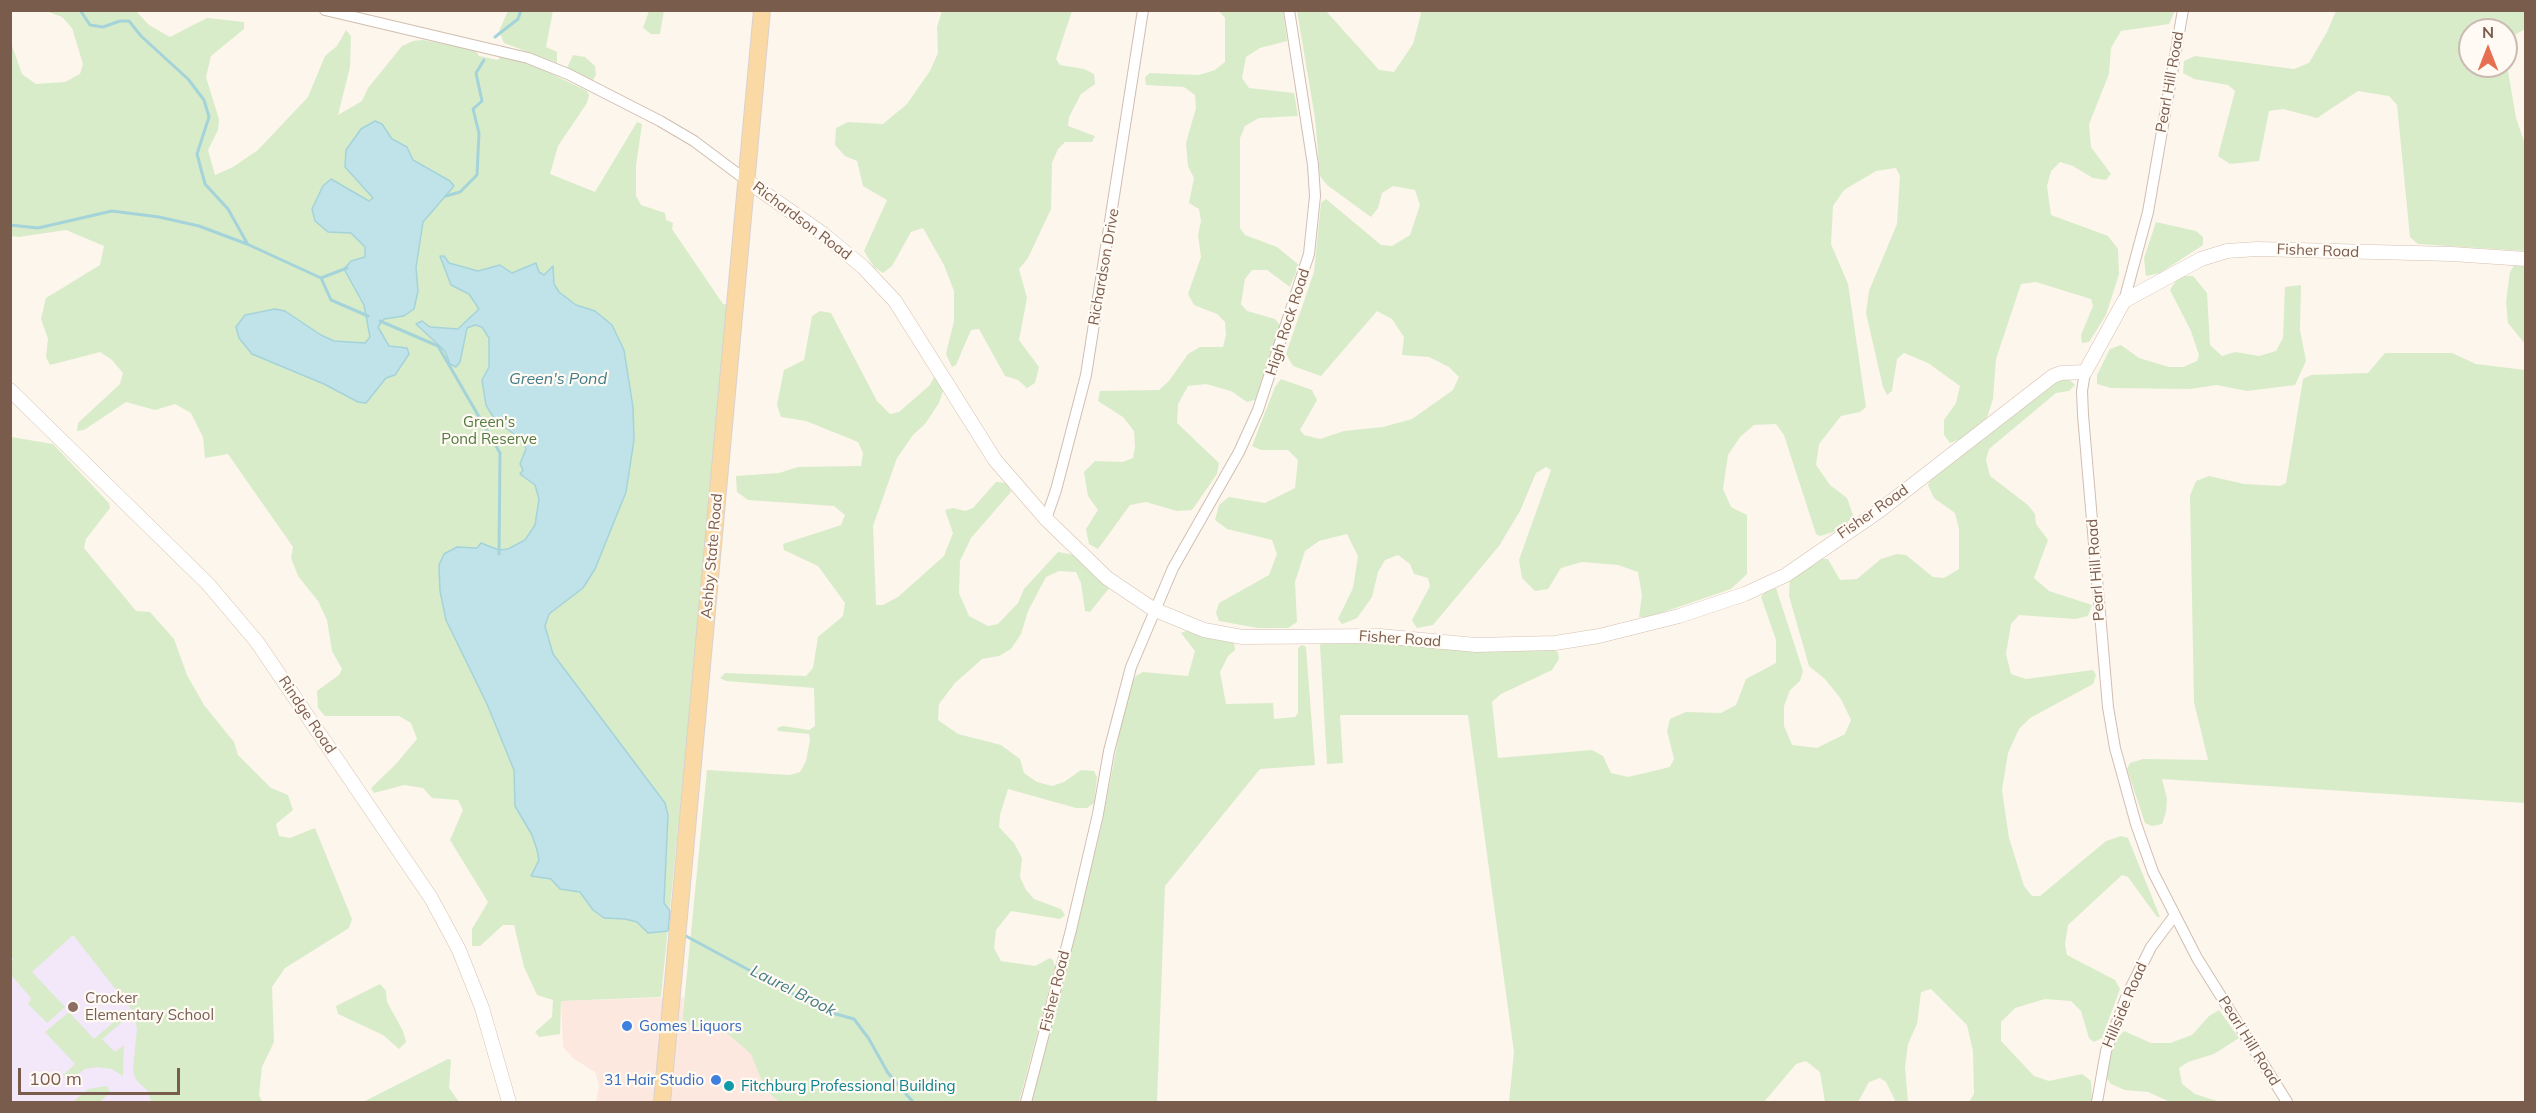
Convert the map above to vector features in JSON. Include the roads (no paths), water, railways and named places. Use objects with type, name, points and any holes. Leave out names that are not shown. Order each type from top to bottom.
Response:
[{"type":"main road","name":"Ashby State Road","points":[[662,1102],[762,10]]},
{"type":"street","name":"Richardson Road","points":[[325,10],[528,58],[568,74],[694,141],[823,234],[863,267],[895,301],[995,460],[1046,519],[1107,579],[1154,609]]},
{"type":"street","name":"Richardson Drive","points":[[1046,519],[1056,490],[1086,375],[1143,10]]},
{"type":"street","name":"High Rock Road","points":[[1154,609],[1184,548],[1243,444],[1272,374],[1309,255],[1315,196],[1313,165],[1289,10]]},
{"type":"street","name":"Pearl Hill Road","points":[[2183,10],[2148,212],[2124,302],[2085,372],[2082,391],[2102,645],[2115,748],[2136,824],[2153,872],[2197,958],[2287,1102]]},
{"type":"street","name":"Fisher Road","points":[[2124,302],[2189,265],[2235,249],[2339,250],[2526,259]]},
{"type":"street","name":"Fisher Road","points":[[1026,1102],[1071,930],[1120,703],[1154,609],[1204,630],[1242,637],[1380,636],[1500,645],[1556,644],[1679,616],[1712,606],[1786,575],[1879,511],[2048,380],[2061,373],[2085,372]]},
{"type":"street","name":"Rindge Road","points":[[10,390],[208,584],[257,642],[435,906],[459,950],[482,1008],[509,1102]]},
{"type":"street","name":"Hillside Road","points":[[2097,1102],[2106,1051],[2127,995],[2151,947],[2175,915]]},
{"type":"water","points":[[375,121],[382,124],[392,139],[407,147],[413,160],[450,181],[454,186],[423,222],[416,267],[418,291],[414,309],[404,316],[384,319],[378,327],[389,346],[407,348],[409,354],[395,375],[386,378],[366,403],[358,402],[324,384],[252,354],[239,338],[236,327],[245,315],[275,309],[285,311],[334,341],[365,343],[370,337],[364,305],[344,269],[351,261],[365,257],[365,247],[351,233],[328,232],[315,221],[312,209],[323,186],[331,179],[369,201],[373,198],[345,167],[346,150],[361,129]]},
{"type":"water","name":"Green's Pond","points":[[440,256],[444,256],[449,263],[478,271],[500,265],[512,273],[536,263],[539,272],[544,275],[553,266],[554,284],[559,292],[576,305],[595,311],[612,325],[624,350],[633,407],[634,440],[626,492],[595,569],[583,588],[549,614],[545,626],[553,654],[665,803],[668,815],[664,903],[670,911],[668,931],[648,933],[637,922],[604,918],[593,910],[580,892],[560,889],[551,879],[531,876],[539,860],[532,835],[515,806],[514,770],[487,704],[446,620],[440,591],[439,565],[444,554],[457,547],[477,548],[481,543],[499,550],[508,549],[525,540],[535,525],[539,499],[535,485],[520,474],[523,470],[520,464],[526,449],[523,441],[495,420],[486,405],[482,380],[489,367],[489,338],[482,327],[475,325],[467,328],[460,362],[456,367],[450,364],[445,351],[416,324],[422,321],[430,327],[458,329],[479,309],[469,294],[451,285]]},
{"type":"waterway","points":[[80,10],[90,25],[103,27],[120,21],[129,21],[141,36],[188,79],[204,100],[209,117],[197,154],[205,184],[228,209],[247,243]]},
{"type":"waterway","points":[[495,37],[518,19],[521,10]]},
{"type":"waterway","points":[[446,196],[460,192],[477,175],[479,133],[473,109],[482,101],[476,73],[484,60]]},
{"type":"waterway","points":[[10,225],[38,228],[112,211],[159,217],[199,226],[247,244],[321,278],[331,300],[368,316]]},
{"type":"waterway","points":[[321,278],[347,268]]},
{"type":"waterway","points":[[380,321],[438,346],[500,453],[499,554]]},
{"type":"waterway","name":"Laurel Brook","points":[[684,935],[825,1011],[854,1019],[869,1039],[888,1073],[913,1102]]},
{"type":"place","name":"Crocker Elementary School","points":[[73,1007]]},
{"type":"place","name":"Gomes Liquors","points":[[627,1026]]},
{"type":"place","name":"31 Hair Studio","points":[[716,1080]]},
{"type":"place","name":"Fitchburg Professional Building","points":[[729,1086]]},
{"type":"park label","name":"Green's Pond Reserve","points":[[489,430]]}]
